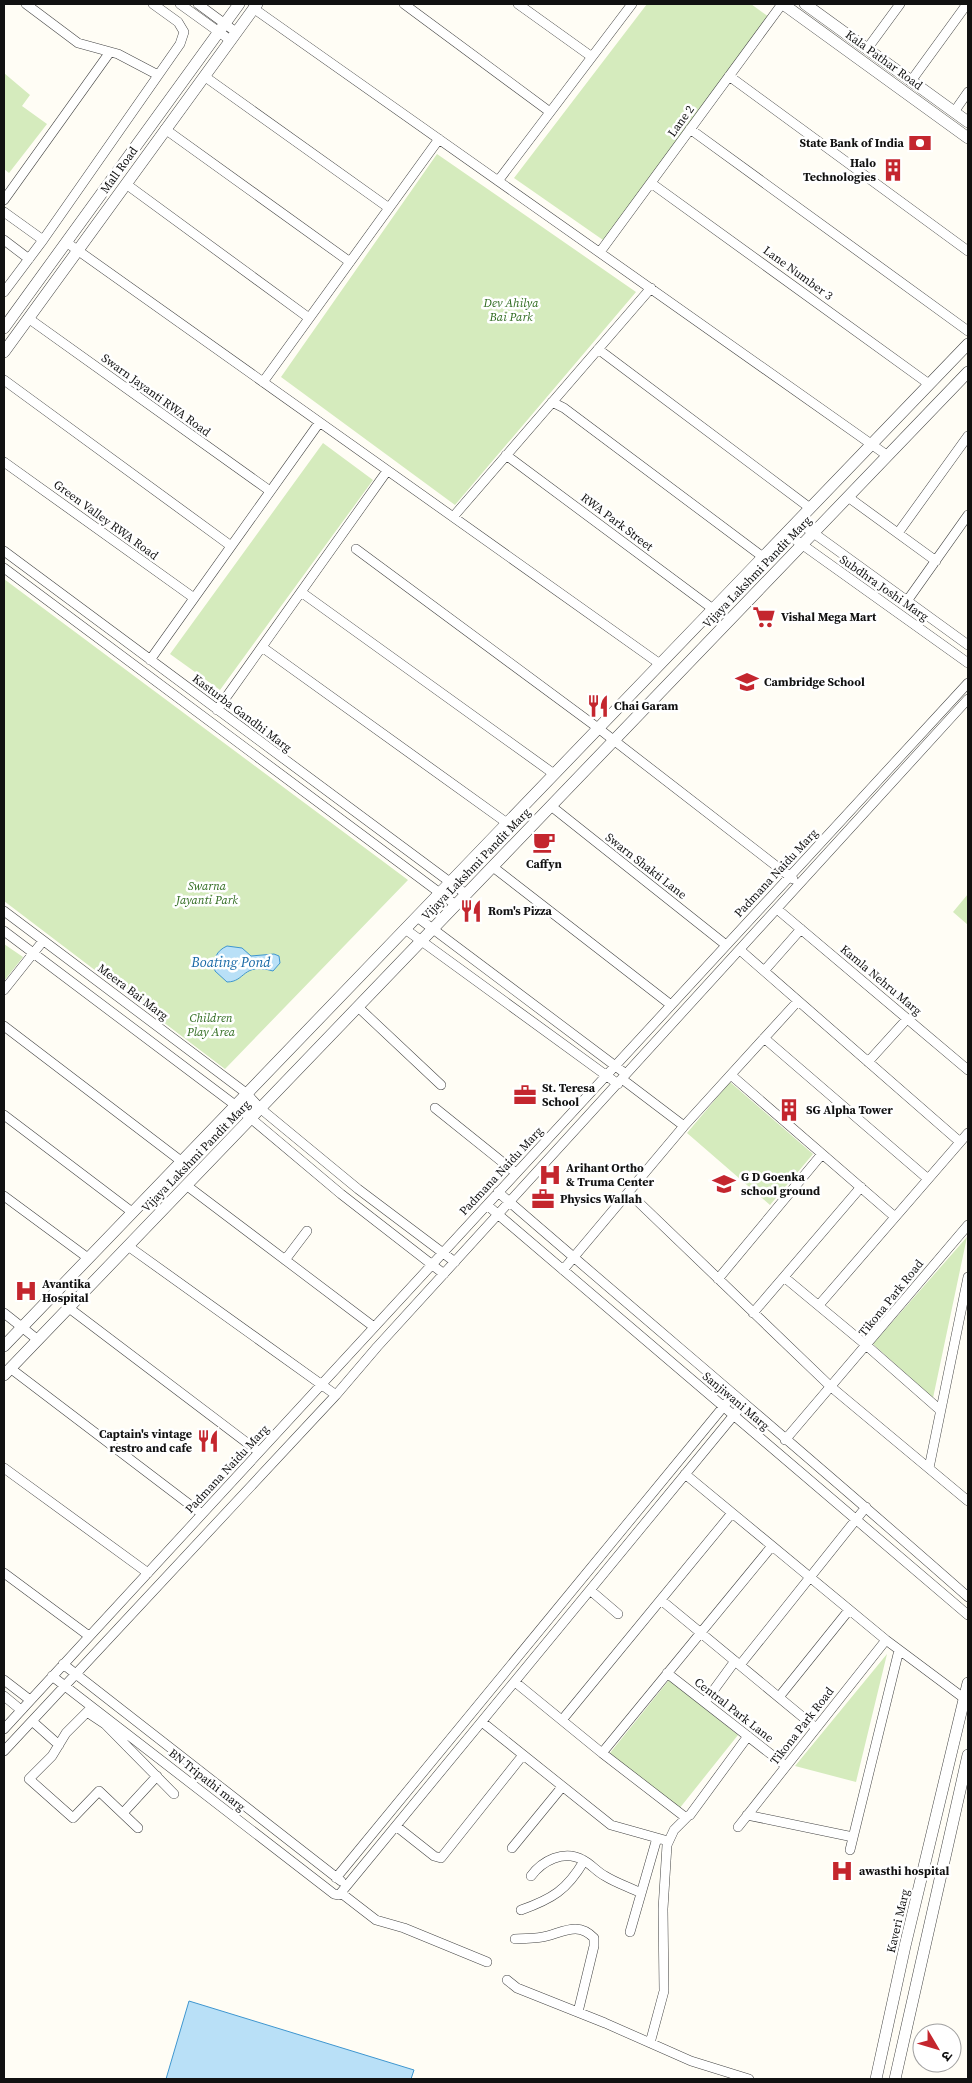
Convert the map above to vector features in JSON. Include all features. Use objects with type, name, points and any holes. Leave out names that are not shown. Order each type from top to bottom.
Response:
[{"type":"street","points":[[26,4],[78,42],[128,59],[158,75]]},
{"type":"street","points":[[4,292],[43,240],[180,44],[184,32],[178,22],[153,4]]},
{"type":"street","points":[[180,4],[233,36]]},
{"type":"street","points":[[198,4],[222,28]]},
{"type":"street","name":"Mall Road","points":[[4,328],[239,4]]},
{"type":"street","points":[[404,4],[550,112]]},
{"type":"street","points":[[518,4],[592,57]]},
{"type":"street","points":[[498,181],[632,4]]},
{"type":"street","name":"Lane 2","points":[[600,252],[782,4]]},
{"type":"street","name":"Kala Pathar Road","points":[[782,4],[968,138]]},
{"type":"street","name":"Kala Pathar Road","points":[[805,4],[968,122]]},
{"type":"street","points":[[867,49],[900,4]]},
{"type":"street","points":[[911,81],[966,4]]},
{"type":"street","points":[[255,6],[498,181],[888,456]]},
{"type":"street","name":"Mall Road","points":[[4,352],[255,6]]},
{"type":"street","points":[[4,200],[110,52]]},
{"type":"street","points":[[204,76],[389,208]]},
{"type":"street","points":[[729,76],[968,251]]},
{"type":"street","points":[[954,112],[968,92]]},
{"type":"street","points":[[165,129],[350,262]]},
{"type":"street","points":[[690,129],[968,331]]},
{"type":"street","points":[[263,382],[439,139]]},
{"type":"street","name":"Lane Number 3","points":[[651,182],[929,384]]},
{"type":"street","points":[[126,184],[309,318]]},
{"type":"street","points":[[4,212],[43,240]]},
{"type":"street","points":[[4,240],[29,258]]},
{"type":"street","points":[[66,242],[660,664]]},
{"type":"street","points":[[453,517],[651,288]]},
{"type":"street","name":"Swarn Jayanti RWA Road","points":[[28,318],[270,492]]},
{"type":"street","name":"Vijaya Lakshmi Pandit Marg","points":[[4,1346],[968,344]]},
{"type":"street","points":[[598,349],[810,508]]},
{"type":"street","name":"Vijaya Lakshmi Pandit Marg","points":[[7,1372],[968,372]]},
{"type":"street","points":[[4,380],[231,546]]},
{"type":"street","points":[[552,402],[564,408],[763,557]]},
{"type":"street","points":[[150,660],[319,422]]},
{"type":"street","points":[[898,533],[968,436]]},
{"type":"street","name":"RWA Park Street","points":[[506,455],[713,609]]},
{"type":"street","name":"Green Valley RWA Road","points":[[4,462],[194,598]]},
{"type":"street","points":[[217,710],[387,471]]},
{"type":"street","points":[[848,497],[936,560]]},
{"type":"street","points":[[907,601],[968,515]]},
{"type":"street","name":"Subdhra Joshi Marg","points":[[797,521],[968,645]]},
{"type":"street","name":"Subdhra Joshi Marg","points":[[786,533],[968,663]]},
{"type":"street","points":[[356,550],[598,728],[799,884]]},
{"type":"street","name":"Kasturba Gandhi Marg","points":[[4,552],[466,894]]},
{"type":"street","points":[[4,568],[456,905]]},
{"type":"street","points":[[301,592],[554,774]]},
{"type":"street","points":[[262,647],[507,823]]},
{"type":"street","name":"Padmana Naidu Marg","points":[[52,1676],[968,683]]},
{"type":"street","points":[[187,705],[195,693]]},
{"type":"street","name":"Padmana Naidu Marg","points":[[65,1686],[336,1395],[968,699]]},
{"type":"street","name":"Swarn Shakti Lane","points":[[550,806],[726,945]]},
{"type":"street","points":[[493,867],[671,1005]]},
{"type":"street","name":"Kamla Nehru Marg","points":[[777,909],[968,1070]]},
{"type":"street","name":"Meera Bai Marg","points":[[4,911],[246,1093],[261,1109],[358,1188],[455,1262]]},
{"type":"street","points":[[417,917],[615,1065],[622,1079]]},
{"type":"street","points":[[405,928],[606,1074],[622,1079],[684,1126]]},
{"type":"street","points":[[764,971],[801,929]]},
{"type":"street","points":[[4,931],[236,1105],[341,1194],[444,1274]]},
{"type":"street","points":[[4,990],[43,941]]},
{"type":"street","points":[[740,950],[960,1142]]},
{"type":"street","points":[[563,1270],[684,1126],[798,1000]]},
{"type":"street","points":[[358,1007],[441,1085]]},
{"type":"street","points":[[868,1062],[907,1019]]},
{"type":"street","points":[[4,1026],[181,1161]]},
{"type":"street","points":[[764,1038],[928,1179]]},
{"type":"street","points":[[731,1075],[895,1217]]},
{"type":"street","points":[[435,1108],[516,1173]]},
{"type":"street","points":[[4,1115],[132,1212]]},
{"type":"street","points":[[819,1305],[968,1133]]},
{"type":"street","points":[[718,1279],[822,1154]]},
{"type":"street","points":[[186,1185],[374,1327]]},
{"type":"street","points":[[753,1313],[861,1188]]},
{"type":"street","name":"Sanjiwani Marg","points":[[498,1192],[785,1440],[866,1507],[968,1597]]},
{"type":"street","points":[[629,1193],[830,1386],[968,1501]]},
{"type":"street","points":[[4,1196],[88,1258]]},
{"type":"street","name":"Sanjiwani Marg","points":[[486,1205],[968,1615]]},
{"type":"street","name":"Tikona Park Road","points":[[940,1410],[866,1345],[968,1224]]},
{"type":"street","points":[[285,1260],[307,1231]]},
{"type":"street","points":[[128,1246],[336,1395]]},
{"type":"street","points":[[784,1277],[866,1345],[785,1440]]},
{"type":"street","points":[[929,1468],[968,1277]]},
{"type":"street","points":[[69,1308],[259,1452]]},
{"type":"street","points":[[4,1313],[38,1340]]},
{"type":"street","points":[[7,1372],[202,1514]]},
{"type":"street","points":[[336,1878],[733,1395]]},
{"type":"street","points":[[341,1891],[743,1404]]},
{"type":"street","points":[[4,1468],[148,1574]]},
{"type":"street","points":[[686,1474],[886,1640],[964,1699]]},
{"type":"street","points":[[704,1702],[810,1578],[866,1507]]},
{"type":"street","points":[[562,1720],[732,1513]]},
{"type":"street","points":[[602,1753],[772,1546]]},
{"type":"street","points":[[4,1573],[89,1636]]},
{"type":"street","points":[[590,1590],[618,1614]]},
{"type":"street","points":[[661,1600],[816,1728]]},
{"type":"street","points":[[779,1697],[849,1610]]},
{"type":"street","name":"Tikona Park Road","points":[[738,1827],[886,1640]]},
{"type":"street","points":[[850,1850],[899,1650]]},
{"type":"street","points":[[63,1664],[336,1878],[341,1891],[376,1920],[404,1928],[487,1962]]},
{"type":"street","name":"Central Park Lane","points":[[667,1673],[786,1766]]},
{"type":"street","points":[[4,1729],[52,1676],[65,1686],[4,1751]]},
{"type":"street","points":[[4,1680],[30,1700]]},
{"type":"street","points":[[515,1682],[602,1753],[680,1814],[687,1817]]},
{"type":"street","name":"Kaveri Marg","points":[[876,2079],[905,1946],[968,1683]]},
{"type":"street","name":"BN Tripathi marg","points":[[65,1686],[153,1754],[341,1891]]},
{"type":"street","points":[[4,1696],[21,1710]]},
{"type":"street","points":[[138,1828],[99,1791],[72,1818],[29,1779],[52,1756],[66,1734],[87,1712],[105,1724],[174,1794]]},
{"type":"street","points":[[32,1721],[59,1745]]},
{"type":"street","points":[[482,1722],[612,1825],[668,1841]]},
{"type":"street","points":[[650,2043],[664,1991],[663,1909],[668,1841],[674,1830],[687,1817],[748,1736]]},
{"type":"street","points":[[145,1764],[153,1754]]},
{"type":"street","points":[[396,1826],[434,1856],[441,1858],[524,1755]]},
{"type":"street","points":[[895,2079],[968,1755]]},
{"type":"street","points":[[123,1813],[156,1776]]},
{"type":"street","points":[[512,1848],[562,1786]]},
{"type":"street","points":[[747,1815],[853,1837]]},
{"type":"street","points":[[630,1932],[657,1838]]},
{"type":"street","points":[[531,1876],[536,1869],[553,1858],[568,1856],[584,1861],[604,1876],[641,1893]]},
{"type":"street","points":[[520,1910],[542,1902],[561,1891],[572,1881],[584,1861]]},
{"type":"street","points":[[516,1939],[541,1937],[575,1928],[587,1932],[594,1938],[594,1946],[578,2012]]},
{"type":"street","points":[[905,1946],[924,1949]]},
{"type":"street","points":[[507,1980],[517,1988],[692,2061],[749,2079]]},
{"type":"green space","points":[[647,4],[751,4],[769,17],[603,240],[514,178]]},
{"type":"green space","points":[[4,73],[30,95],[22,106],[47,124],[9,173],[4,169]]},
{"type":"green space","name":"Dev Ahilya Bai Park","points":[[437,154],[636,292],[455,505],[281,377]]},
{"type":"green space","points":[[323,443],[373,480],[220,690],[170,654]]},
{"type":"green space","name":"Swarna Jayanti Park","points":[[4,579],[408,880],[225,1069],[4,901]]},
{"type":"green space","points":[[968,894],[968,925],[953,912]]},
{"type":"green space","points":[[4,944],[23,957],[4,981]]},
{"type":"green space","points":[[730,1082],[813,1154],[770,1205],[687,1133]]},
{"type":"green space","points":[[967,1237],[933,1398],[873,1344]]},
{"type":"green space","points":[[887,1654],[856,1782],[795,1766]]},
{"type":"green space","points":[[669,1680],[738,1735],[679,1809],[610,1753]]},
{"type":"water","name":"Boating Pond","points":[[227,946],[242,948],[251,956],[274,954],[279,956],[280,963],[273,971],[255,969],[245,973],[238,979],[227,982],[215,971],[214,963],[218,953]]},
{"type":"water","points":[[189,2001],[414,2070],[411,2079],[166,2079]]},
{"type":"place","name":"State Bank of India","points":[[920,143]]},
{"type":"place","name":"Halo Technologies","points":[[893,170]]},
{"type":"place","name":"Vishal Mega Mart","points":[[764,617]]},
{"type":"place","name":"Cambridge School","points":[[747,682]]},
{"type":"place","name":"Chai Garam","points":[[598,706]]},
{"type":"place","name":"Caffyn","points":[[544,842]]},
{"type":"place","name":"Rom's Pizza","points":[[471,911]]},
{"type":"place","name":"St. Teresa School","points":[[525,1095]]},
{"type":"place","name":"SG Alpha Tower","points":[[789,1110]]},
{"type":"place","name":"Arihant Ortho & Truma Center","points":[[550,1175]]},
{"type":"place","name":"G D Goenka school ground","points":[[724,1184]]},
{"type":"place","name":"Physics Wallah","points":[[543,1199]]},
{"type":"place","name":"Avantika Hospital","points":[[26,1291]]},
{"type":"place","name":"Captain's vintage restro and cafe","points":[[208,1441]]},
{"type":"place","name":"awasthi hospital","points":[[842,1871]]},
{"type":"park label","name":"Children Play Area","points":[[211,1025]]}]
